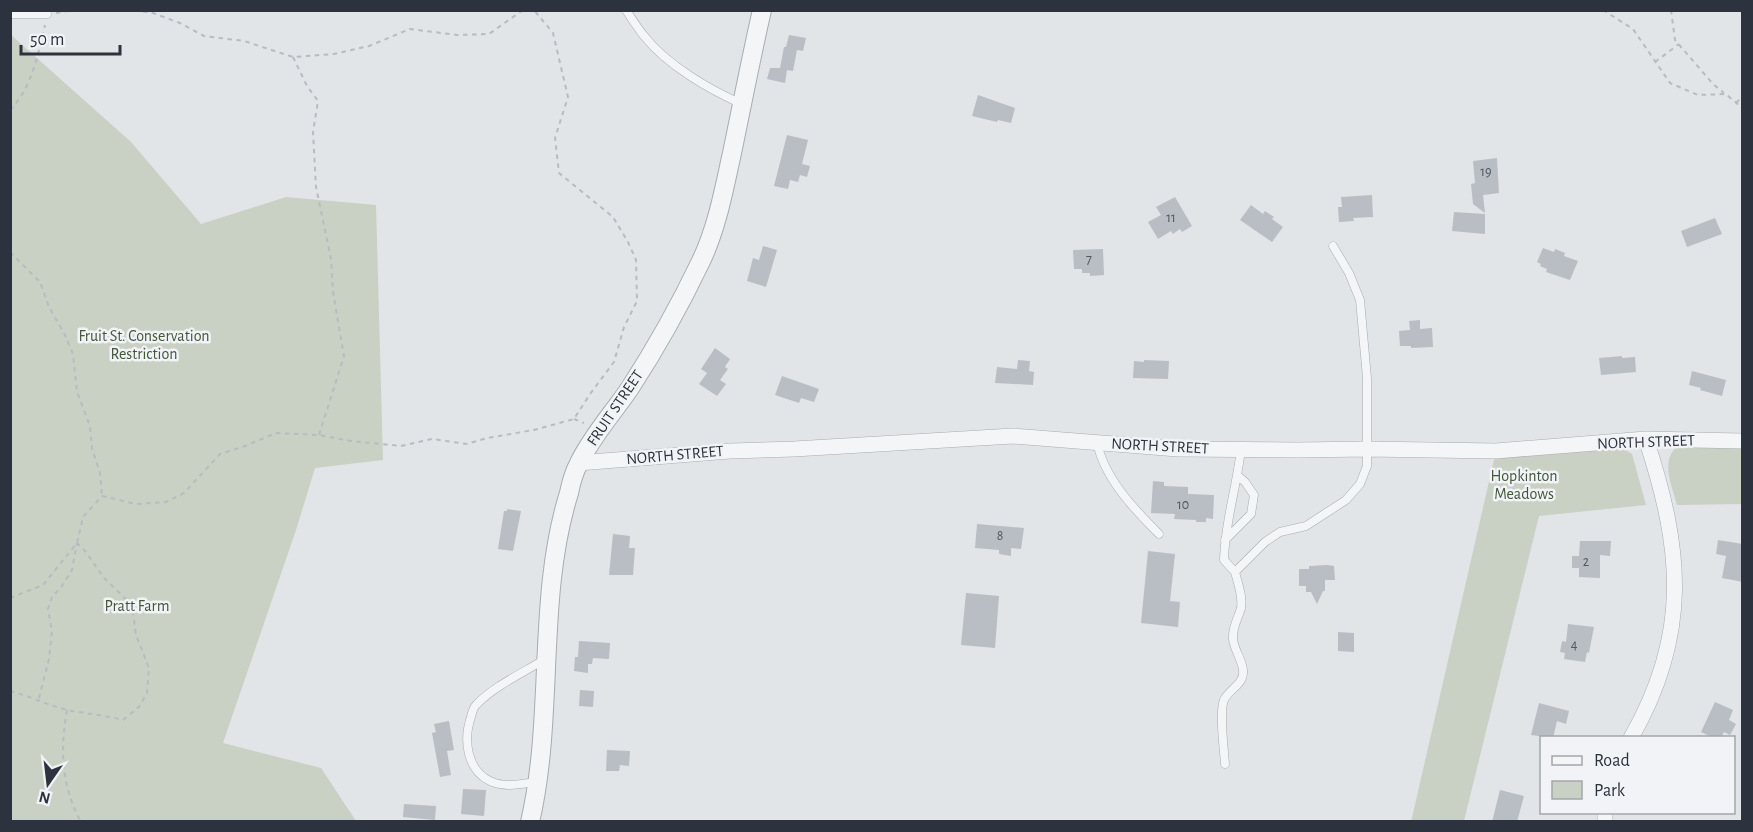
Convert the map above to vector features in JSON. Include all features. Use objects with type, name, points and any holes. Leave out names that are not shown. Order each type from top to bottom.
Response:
[{"type":"street","name":"FRUIT STREET","points":[[530,822],[537,782],[548,623],[561,525],[568,495],[579,463],[647,360],[712,237],[762,10]]},
{"type":"street","name":"NORTH STREET","points":[[579,463],[730,451],[994,436],[1041,437],[1178,449],[1496,451],[1646,439],[1743,441]]},
{"type":"street","points":[[1632,736],[1656,687],[1664,662],[1675,605],[1672,540],[1659,479],[1646,439]]},
{"type":"lane","points":[[626,10],[646,39],[681,70],[720,94],[742,104]]},
{"type":"lane","points":[[10,14],[47,14]]},
{"type":"lane","points":[[1235,572],[1265,542],[1280,532],[1306,526],[1346,500],[1360,484],[1367,466],[1367,378],[1360,300],[1349,273],[1333,246]]},
{"type":"lane","points":[[1097,442],[1100,459],[1118,487],[1144,519],[1160,534]]},
{"type":"lane","points":[[1225,764],[1222,721],[1224,700],[1241,681],[1243,670],[1235,650],[1233,637],[1235,622],[1241,608],[1241,592],[1235,572],[1224,560],[1230,507],[1238,476],[1240,449]]},
{"type":"lane","points":[[1225,540],[1251,513],[1254,495],[1238,476]]},
{"type":"lane","points":[[537,782],[510,785],[492,782],[477,772],[467,749],[467,730],[474,707],[488,695],[547,658]]},
{"type":"path","points":[[10,110],[27,86],[38,58],[47,14],[74,10]]},
{"type":"path","points":[[134,10],[153,13],[180,23],[204,36],[244,41],[292,57],[334,54],[357,49],[410,29],[457,35],[489,34],[524,10]]},
{"type":"path","points":[[102,496],[136,504],[166,502],[184,493],[220,454],[276,433],[319,435],[402,446],[432,439],[467,444],[574,419],[614,362],[624,327],[637,301],[636,260],[613,217],[559,173],[555,138],[568,97],[553,33],[534,10]]},
{"type":"path","points":[[1603,10],[1633,29],[1670,83],[1698,94],[1726,94]]},
{"type":"path","points":[[1671,10],[1675,40],[1713,84],[1743,108]]},
{"type":"path","points":[[1655,62],[1679,44]]},
{"type":"path","points":[[292,57],[307,86],[318,101],[314,132],[316,187],[331,259],[333,292],[344,356],[319,435]]},
{"type":"path","points":[[1736,103],[1743,97]]},
{"type":"path","points":[[10,252],[40,282],[49,308],[73,354],[77,393],[90,426],[92,448],[100,473],[102,496],[83,517],[72,570],[52,597],[48,609],[52,631],[49,659],[38,699]]},
{"type":"path","points":[[10,598],[43,585],[77,543]]},
{"type":"path","points":[[10,692],[67,710],[106,715],[123,720],[139,707],[147,693],[149,668],[136,635],[132,605],[104,578],[77,543]]},
{"type":"path","points":[[67,710],[62,736],[62,759],[70,802],[81,822]]},
{"type":"green space","points":[[10,34],[131,142],[201,224],[286,197],[376,205],[383,460],[315,468],[223,743],[321,768],[356,821],[11,821]]},
{"type":"green space","points":[[1679,445],[1742,446],[1742,504],[1677,505],[1668,465],[1673,451]]},
{"type":"green space","name":"Hopkinton Meadows","points":[[1622,448],[1632,454],[1646,505],[1539,516],[1464,821],[1411,822],[1496,451]]},
{"type":"building","points":[[789,35],[806,38],[803,51],[797,50],[793,71],[787,70],[785,83],[767,79],[770,68],[780,68]]},
{"type":"building","points":[[978,95],[1015,108],[1011,123],[972,116]]},
{"type":"building","points":[[787,135],[808,140],[802,164],[810,166],[807,177],[800,175],[798,182],[790,180],[788,189],[774,186]]},
{"type":"building","points":[[1497,158],[1499,193],[1483,195],[1485,213],[1473,204],[1471,184],[1475,183],[1473,161]]},
{"type":"building","points":[[1372,195],[1373,217],[1353,218],[1354,221],[1339,222],[1338,207],[1342,207],[1341,197]]},
{"type":"building","points":[[1175,197],[1192,226],[1182,232],[1180,229],[1173,234],[1171,231],[1158,239],[1148,222],[1161,215],[1156,207]]},
{"type":"building","points":[[1251,205],[1263,214],[1265,211],[1274,217],[1272,219],[1283,227],[1272,242],[1240,220]]},
{"type":"building","points":[[1454,212],[1485,214],[1485,234],[1452,231]]},
{"type":"building","points":[[1715,218],[1722,234],[1687,247],[1681,231]]},
{"type":"building","points":[[763,246],[777,250],[766,287],[747,281],[753,258],[759,260]]},
{"type":"building","points":[[1543,248],[1554,252],[1555,249],[1565,253],[1564,256],[1578,261],[1570,280],[1546,272],[1547,269],[1540,266],[1541,264],[1537,262]]},
{"type":"building","points":[[1103,249],[1104,275],[1090,276],[1090,273],[1082,273],[1082,269],[1074,269],[1073,250]]},
{"type":"building","points":[[1420,320],[1420,329],[1432,328],[1433,347],[1400,346],[1399,331],[1410,330],[1409,321]]},
{"type":"building","points":[[715,348],[730,359],[725,367],[728,369],[720,380],[726,384],[717,396],[699,384],[707,373],[701,369]]},
{"type":"building","points":[[1622,356],[1622,358],[1635,357],[1636,372],[1601,375],[1599,358]]},
{"type":"building","points":[[1018,360],[1030,361],[1029,371],[1034,372],[1033,385],[995,383],[997,367],[1017,369]]},
{"type":"building","points":[[1144,360],[1169,361],[1168,379],[1133,378],[1134,361],[1144,362]]},
{"type":"building","points":[[1692,371],[1726,380],[1722,396],[1689,385]]},
{"type":"building","points":[[782,376],[819,389],[814,402],[801,398],[799,403],[775,395]]},
{"type":"building","points":[[1153,481],[1164,482],[1164,486],[1188,487],[1188,494],[1214,495],[1213,519],[1206,518],[1206,522],[1196,522],[1196,520],[1174,519],[1175,514],[1151,513]]},
{"type":"building","points":[[507,509],[521,511],[513,551],[498,549],[504,511]]},
{"type":"building","points":[[977,524],[1024,528],[1021,549],[1011,548],[1011,556],[999,554],[999,550],[975,548]]},
{"type":"building","points":[[613,534],[630,536],[629,548],[635,548],[633,575],[609,575]]},
{"type":"building","points":[[1718,540],[1743,544],[1743,582],[1722,578],[1726,556],[1716,554]]},
{"type":"building","points":[[1580,541],[1611,541],[1610,556],[1600,555],[1600,578],[1579,577],[1579,568],[1572,568],[1572,556],[1579,556]]},
{"type":"building","points":[[1148,551],[1175,554],[1170,601],[1180,602],[1178,627],[1141,623]]},
{"type":"building","points":[[1334,566],[1335,580],[1325,580],[1325,591],[1317,604],[1311,592],[1306,592],[1306,586],[1299,586],[1299,569]]},
{"type":"building","points":[[966,593],[999,596],[995,648],[961,645]]},
{"type":"building","points":[[1568,624],[1594,627],[1585,662],[1564,659],[1565,653],[1560,652],[1562,641],[1566,642]]},
{"type":"building","points":[[1338,632],[1354,633],[1354,652],[1338,651]]},
{"type":"building","points":[[579,641],[610,643],[609,659],[593,658],[592,664],[588,664],[588,673],[574,671]]},
{"type":"building","points":[[580,690],[594,691],[593,707],[579,706]]},
{"type":"building","points":[[1715,702],[1733,710],[1729,720],[1736,724],[1730,735],[1724,732],[1722,736],[1710,736],[1701,732]]},
{"type":"building","points":[[1539,703],[1569,711],[1566,724],[1557,721],[1553,736],[1531,735]]},
{"type":"building","points":[[449,721],[454,750],[447,751],[451,775],[440,777],[432,733],[436,732],[434,724]]},
{"type":"building","points":[[607,750],[630,751],[629,766],[620,765],[619,771],[606,771]]},
{"type":"building","points":[[463,789],[486,790],[484,816],[461,814]]},
{"type":"building","points":[[1500,790],[1524,796],[1517,822],[1492,822]]},
{"type":"building","points":[[404,804],[436,806],[435,820],[403,817]]},
{"type":"park label","name":"Fruit St. Conservation Restriction","points":[[144,345]]},
{"type":"park label","name":"Pratt Farm","points":[[137,606]]}]
